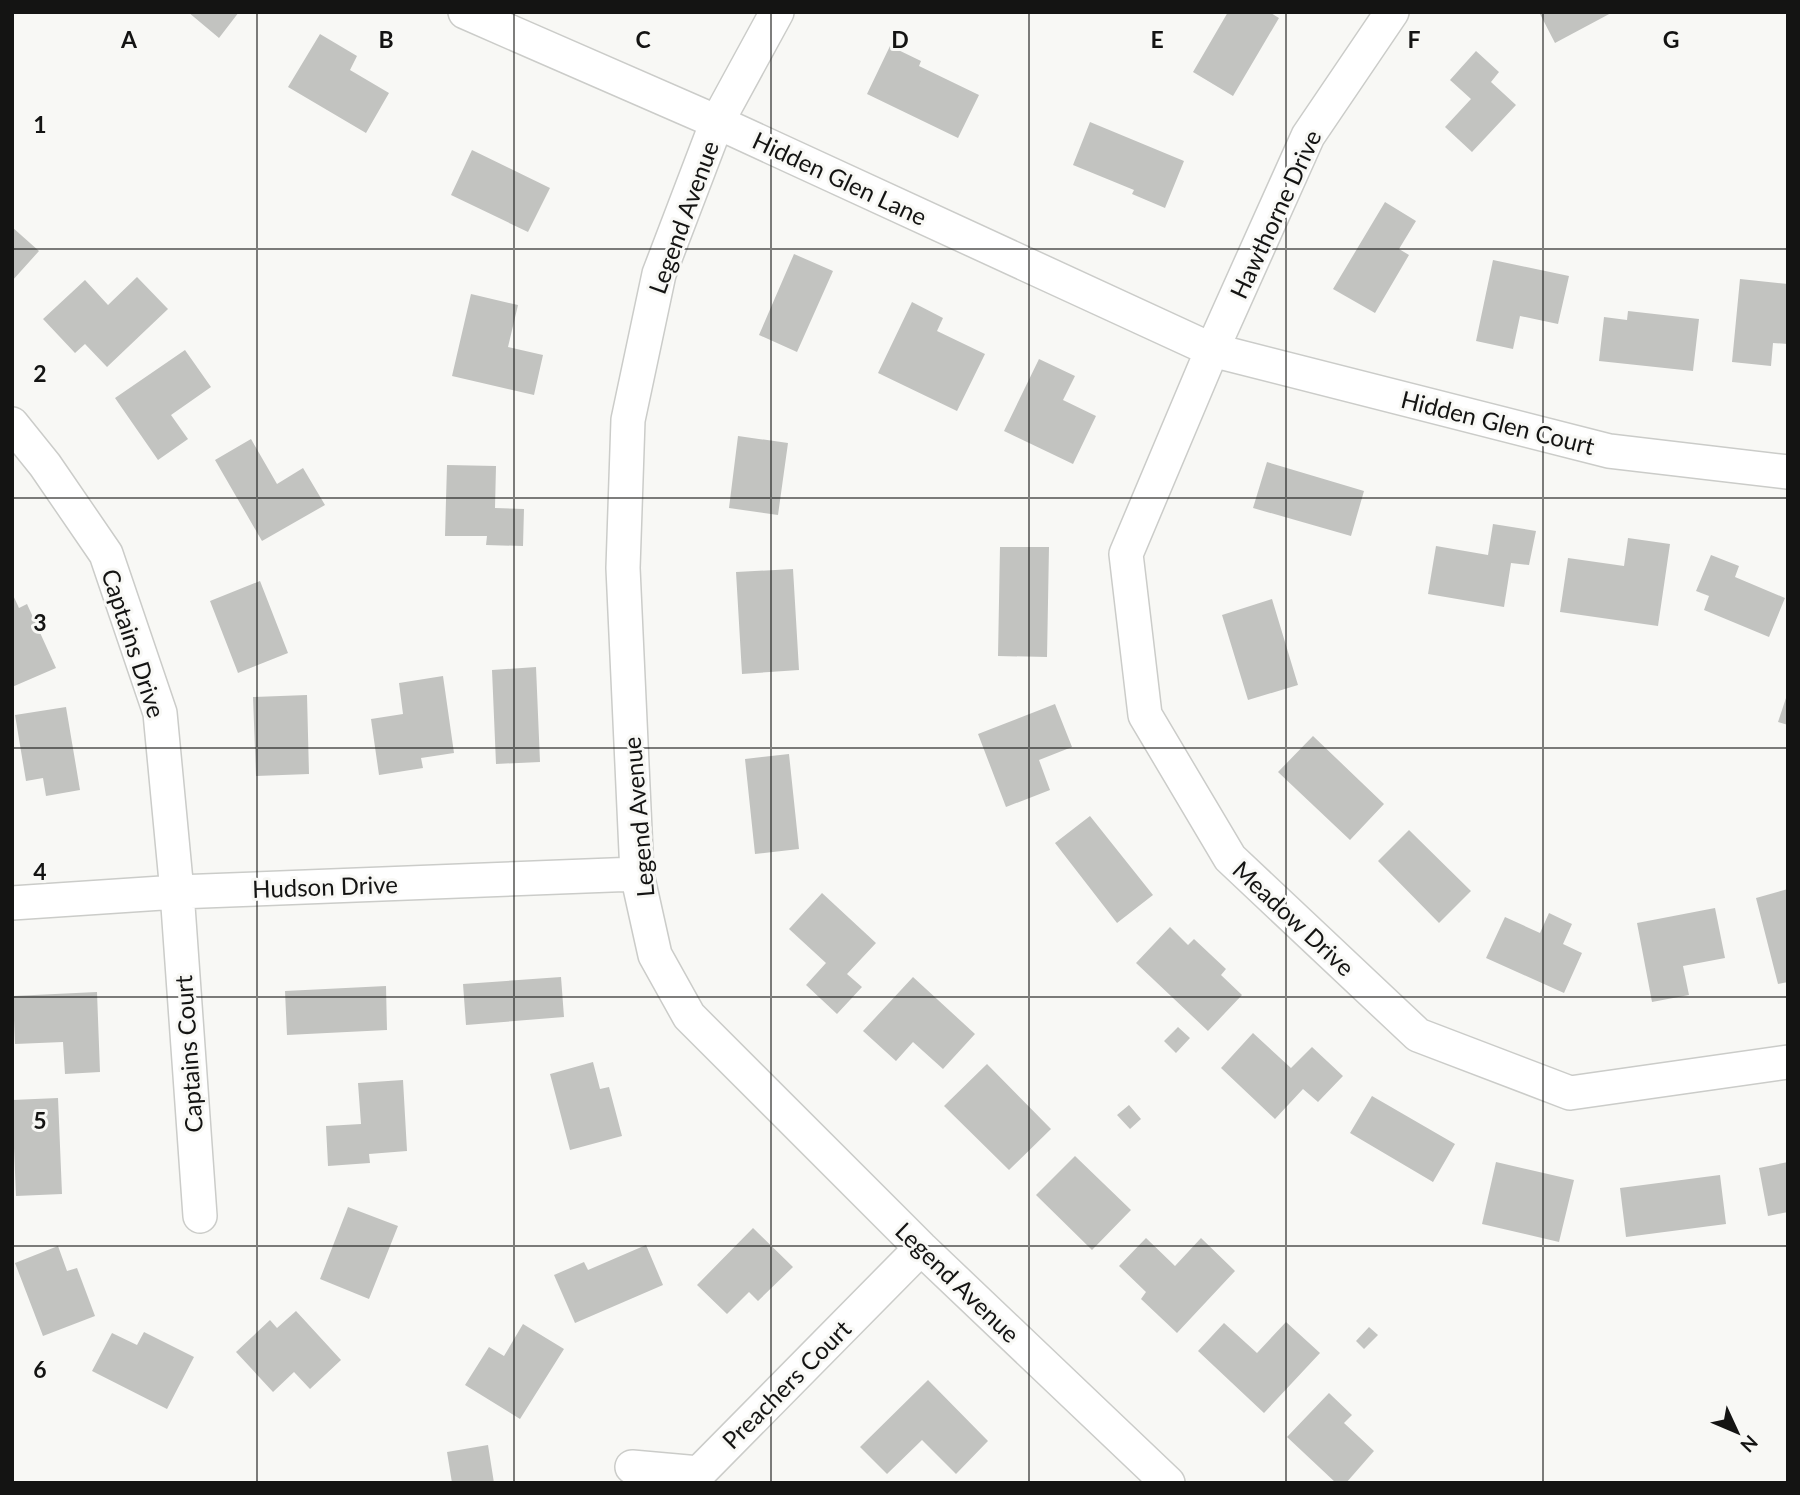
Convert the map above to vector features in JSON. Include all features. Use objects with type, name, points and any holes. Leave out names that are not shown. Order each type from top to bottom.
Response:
[{"type":"street","name":"Hidden Glen Lane","points":[[465,12],[718,122],[1212,350]]},
{"type":"street","name":"Legend Avenue","points":[[777,12],[718,122],[659,274],[628,420],[623,568],[638,874],[655,955],[689,1016],[921,1248],[1168,1483]]},
{"type":"street","name":"Hawthorne Drive","points":[[1212,350],[1308,136],[1392,12]]},
{"type":"street","name":"Hidden Glen Court","points":[[1212,350],[1609,451],[1788,472]]},
{"type":"street","name":"Meadow Drive","points":[[1212,350],[1126,554],[1145,715],[1230,858],[1418,1035],[1570,1093],[1788,1062]]},
{"type":"street","name":"Captains Drive","points":[[12,424],[45,465],[106,554],[160,713],[177,892]]},
{"type":"street","name":"Hudson Drive","points":[[12,903],[177,892],[638,874]]},
{"type":"street","name":"Captains Court","points":[[177,892],[200,1216]]},
{"type":"street","name":"Preachers Court","points":[[632,1466],[699,1473],[921,1248]]},
{"type":"building","points":[[188,12],[239,12],[219,38]]},
{"type":"building","points":[[1228,12],[1269,12],[1279,18],[1233,96],[1193,72]]},
{"type":"building","points":[[1539,12],[1613,12],[1555,43]]},
{"type":"building","points":[[320,34],[357,56],[350,70],[389,93],[366,133],[288,87]]},
{"type":"building","points":[[890,46],[921,61],[919,66],[979,95],[958,138],[867,94]]},
{"type":"building","points":[[1476,51],[1499,72],[1491,82],[1516,105],[1472,152],[1445,127],[1471,99],[1450,80]]},
{"type":"building","points":[[1090,122],[1184,161],[1165,208],[1132,194],[1134,190],[1073,165]]},
{"type":"building","points":[[472,150],[550,188],[528,232],[451,195]]},
{"type":"building","points":[[1385,202],[1416,221],[1399,249],[1409,255],[1375,313],[1333,289]]},
{"type":"building","points":[[12,227],[39,251],[12,281]]},
{"type":"building","points":[[794,254],[833,271],[797,352],[759,335]]},
{"type":"building","points":[[1493,260],[1569,276],[1558,324],[1520,316],[1513,349],[1476,341]]},
{"type":"building","points":[[137,277],[168,309],[107,367],[85,344],[75,353],[43,319],[85,280],[108,305]]},
{"type":"building","points":[[1740,279],[1788,284],[1788,344],[1773,343],[1771,366],[1732,362]]},
{"type":"building","points":[[471,294],[518,305],[508,347],[543,355],[534,395],[452,376]]},
{"type":"building","points":[[912,302],[943,318],[937,331],[985,354],[957,411],[878,373]]},
{"type":"building","points":[[1628,311],[1699,319],[1693,371],[1599,361],[1604,317],[1627,320]]},
{"type":"building","points":[[185,350],[211,387],[171,415],[188,439],[158,460],[115,398]]},
{"type":"building","points":[[1039,359],[1075,376],[1063,400],[1096,416],[1073,464],[1004,431]]},
{"type":"building","points":[[738,436],[788,443],[778,515],[729,508]]},
{"type":"building","points":[[251,439],[277,484],[303,468],[325,505],[262,541],[215,460]]},
{"type":"building","points":[[1267,462],[1364,491],[1351,536],[1253,508]]},
{"type":"building","points":[[447,465],[496,466],[495,508],[524,509],[523,546],[486,545],[487,536],[445,536]]},
{"type":"building","points":[[1493,524],[1536,531],[1529,565],[1511,563],[1504,607],[1428,594],[1436,546],[1488,555]]},
{"type":"building","points":[[1628,538],[1670,544],[1658,626],[1560,612],[1568,558],[1624,566]]},
{"type":"building","points":[[1000,547],[1049,547],[1047,657],[998,656]]},
{"type":"building","points":[[1711,555],[1739,566],[1735,577],[1785,598],[1769,637],[1704,610],[1709,596],[1696,591]]},
{"type":"building","points":[[793,569],[799,670],[742,674],[736,572]]},
{"type":"building","points":[[260,581],[288,653],[238,673],[210,601]]},
{"type":"building","points":[[12,593],[19,608],[27,604],[56,668],[12,687]]},
{"type":"building","points":[[1272,599],[1298,685],[1248,700],[1222,615]]},
{"type":"building","points":[[536,667],[540,762],[496,764],[492,670]]},
{"type":"building","points":[[443,676],[454,753],[421,758],[423,768],[379,775],[371,719],[403,714],[399,683]]},
{"type":"building","points":[[307,695],[309,774],[256,776],[253,697]]},
{"type":"building","points":[[1788,695],[1788,725],[1778,722]]},
{"type":"building","points":[[1055,704],[1072,747],[1039,760],[1050,790],[1006,807],[978,734]]},
{"type":"building","points":[[66,707],[80,790],[46,796],[43,778],[26,781],[15,715]]},
{"type":"building","points":[[1313,736],[1384,804],[1350,840],[1278,772]]},
{"type":"building","points":[[789,754],[799,849],[755,854],[745,759]]},
{"type":"building","points":[[1090,816],[1153,895],[1117,923],[1055,843]]},
{"type":"building","points":[[1409,830],[1471,891],[1439,923],[1378,861]]},
{"type":"building","points":[[1788,889],[1788,982],[1778,984],[1756,898]]},
{"type":"building","points":[[822,893],[876,943],[847,974],[862,987],[837,1014],[806,985],[826,963],[789,929]]},
{"type":"building","points":[[1715,908],[1725,958],[1683,966],[1689,995],[1652,1002],[1637,923]]},
{"type":"building","points":[[1549,913],[1572,924],[1563,944],[1582,953],[1564,993],[1486,958],[1505,917],[1540,933]]},
{"type":"building","points":[[1170,927],[1188,945],[1194,939],[1226,969],[1221,975],[1242,995],[1208,1031],[1136,963]]},
{"type":"building","points":[[561,977],[564,1017],[466,1025],[463,984]]},
{"type":"building","points":[[913,977],[975,1034],[943,1069],[913,1042],[896,1061],[863,1031]]},
{"type":"building","points":[[386,986],[387,1030],[287,1035],[285,991]]},
{"type":"building","points":[[97,992],[100,1072],[65,1074],[63,1042],[15,1044],[13,996]]},
{"type":"building","points":[[1178,1027],[1190,1038],[1176,1053],[1164,1041]]},
{"type":"building","points":[[1253,1033],[1291,1068],[1312,1047],[1343,1076],[1318,1102],[1303,1089],[1275,1119],[1221,1068]]},
{"type":"building","points":[[593,1062],[600,1089],[609,1087],[622,1136],[570,1150],[550,1074]]},
{"type":"building","points":[[987,1064],[1051,1129],[1009,1170],[944,1106]]},
{"type":"building","points":[[403,1080],[407,1151],[369,1154],[370,1163],[328,1166],[326,1126],[361,1124],[358,1083]]},
{"type":"building","points":[[1372,1096],[1455,1144],[1433,1182],[1350,1133]]},
{"type":"building","points":[[58,1098],[62,1194],[16,1196],[12,1100]]},
{"type":"building","points":[[1129,1105],[1141,1119],[1130,1129],[1117,1115]]},
{"type":"building","points":[[1075,1156],[1131,1210],[1092,1250],[1036,1195]]},
{"type":"building","points":[[1496,1162],[1574,1180],[1559,1242],[1482,1224]]},
{"type":"building","points":[[1788,1162],[1788,1212],[1768,1216],[1759,1168]]},
{"type":"building","points":[[1720,1175],[1726,1224],[1626,1237],[1620,1188]]},
{"type":"building","points":[[348,1207],[398,1226],[369,1299],[320,1279]]},
{"type":"building","points":[[753,1228],[793,1267],[758,1301],[749,1292],[727,1314],[697,1285]]},
{"type":"building","points":[[1146,1238],[1175,1266],[1201,1238],[1235,1271],[1177,1333],[1141,1299],[1146,1292],[1119,1266]]},
{"type":"building","points":[[646,1245],[663,1285],[575,1323],[554,1275],[584,1262],[588,1270]]},
{"type":"building","points":[[58,1246],[67,1271],[77,1268],[95,1316],[43,1336],[15,1263]]},
{"type":"building","points":[[296,1311],[341,1360],[310,1389],[294,1372],[273,1392],[236,1352],[270,1320],[277,1328]]},
{"type":"building","points":[[1286,1322],[1320,1353],[1264,1413],[1198,1351],[1224,1323],[1257,1353]]},
{"type":"building","points":[[523,1324],[564,1349],[520,1419],[465,1385],[489,1347],[504,1356]]},
{"type":"building","points":[[1369,1327],[1378,1335],[1364,1349],[1356,1341]]},
{"type":"building","points":[[144,1332],[194,1357],[167,1409],[92,1371],[112,1333],[137,1345]]},
{"type":"building","points":[[928,1380],[988,1441],[956,1474],[922,1440],[887,1474],[860,1447]]},
{"type":"building","points":[[1329,1393],[1352,1415],[1344,1423],[1374,1451],[1346,1483],[1336,1483],[1287,1437]]},
{"type":"building","points":[[488,1445],[494,1483],[452,1483],[447,1452]]}]
